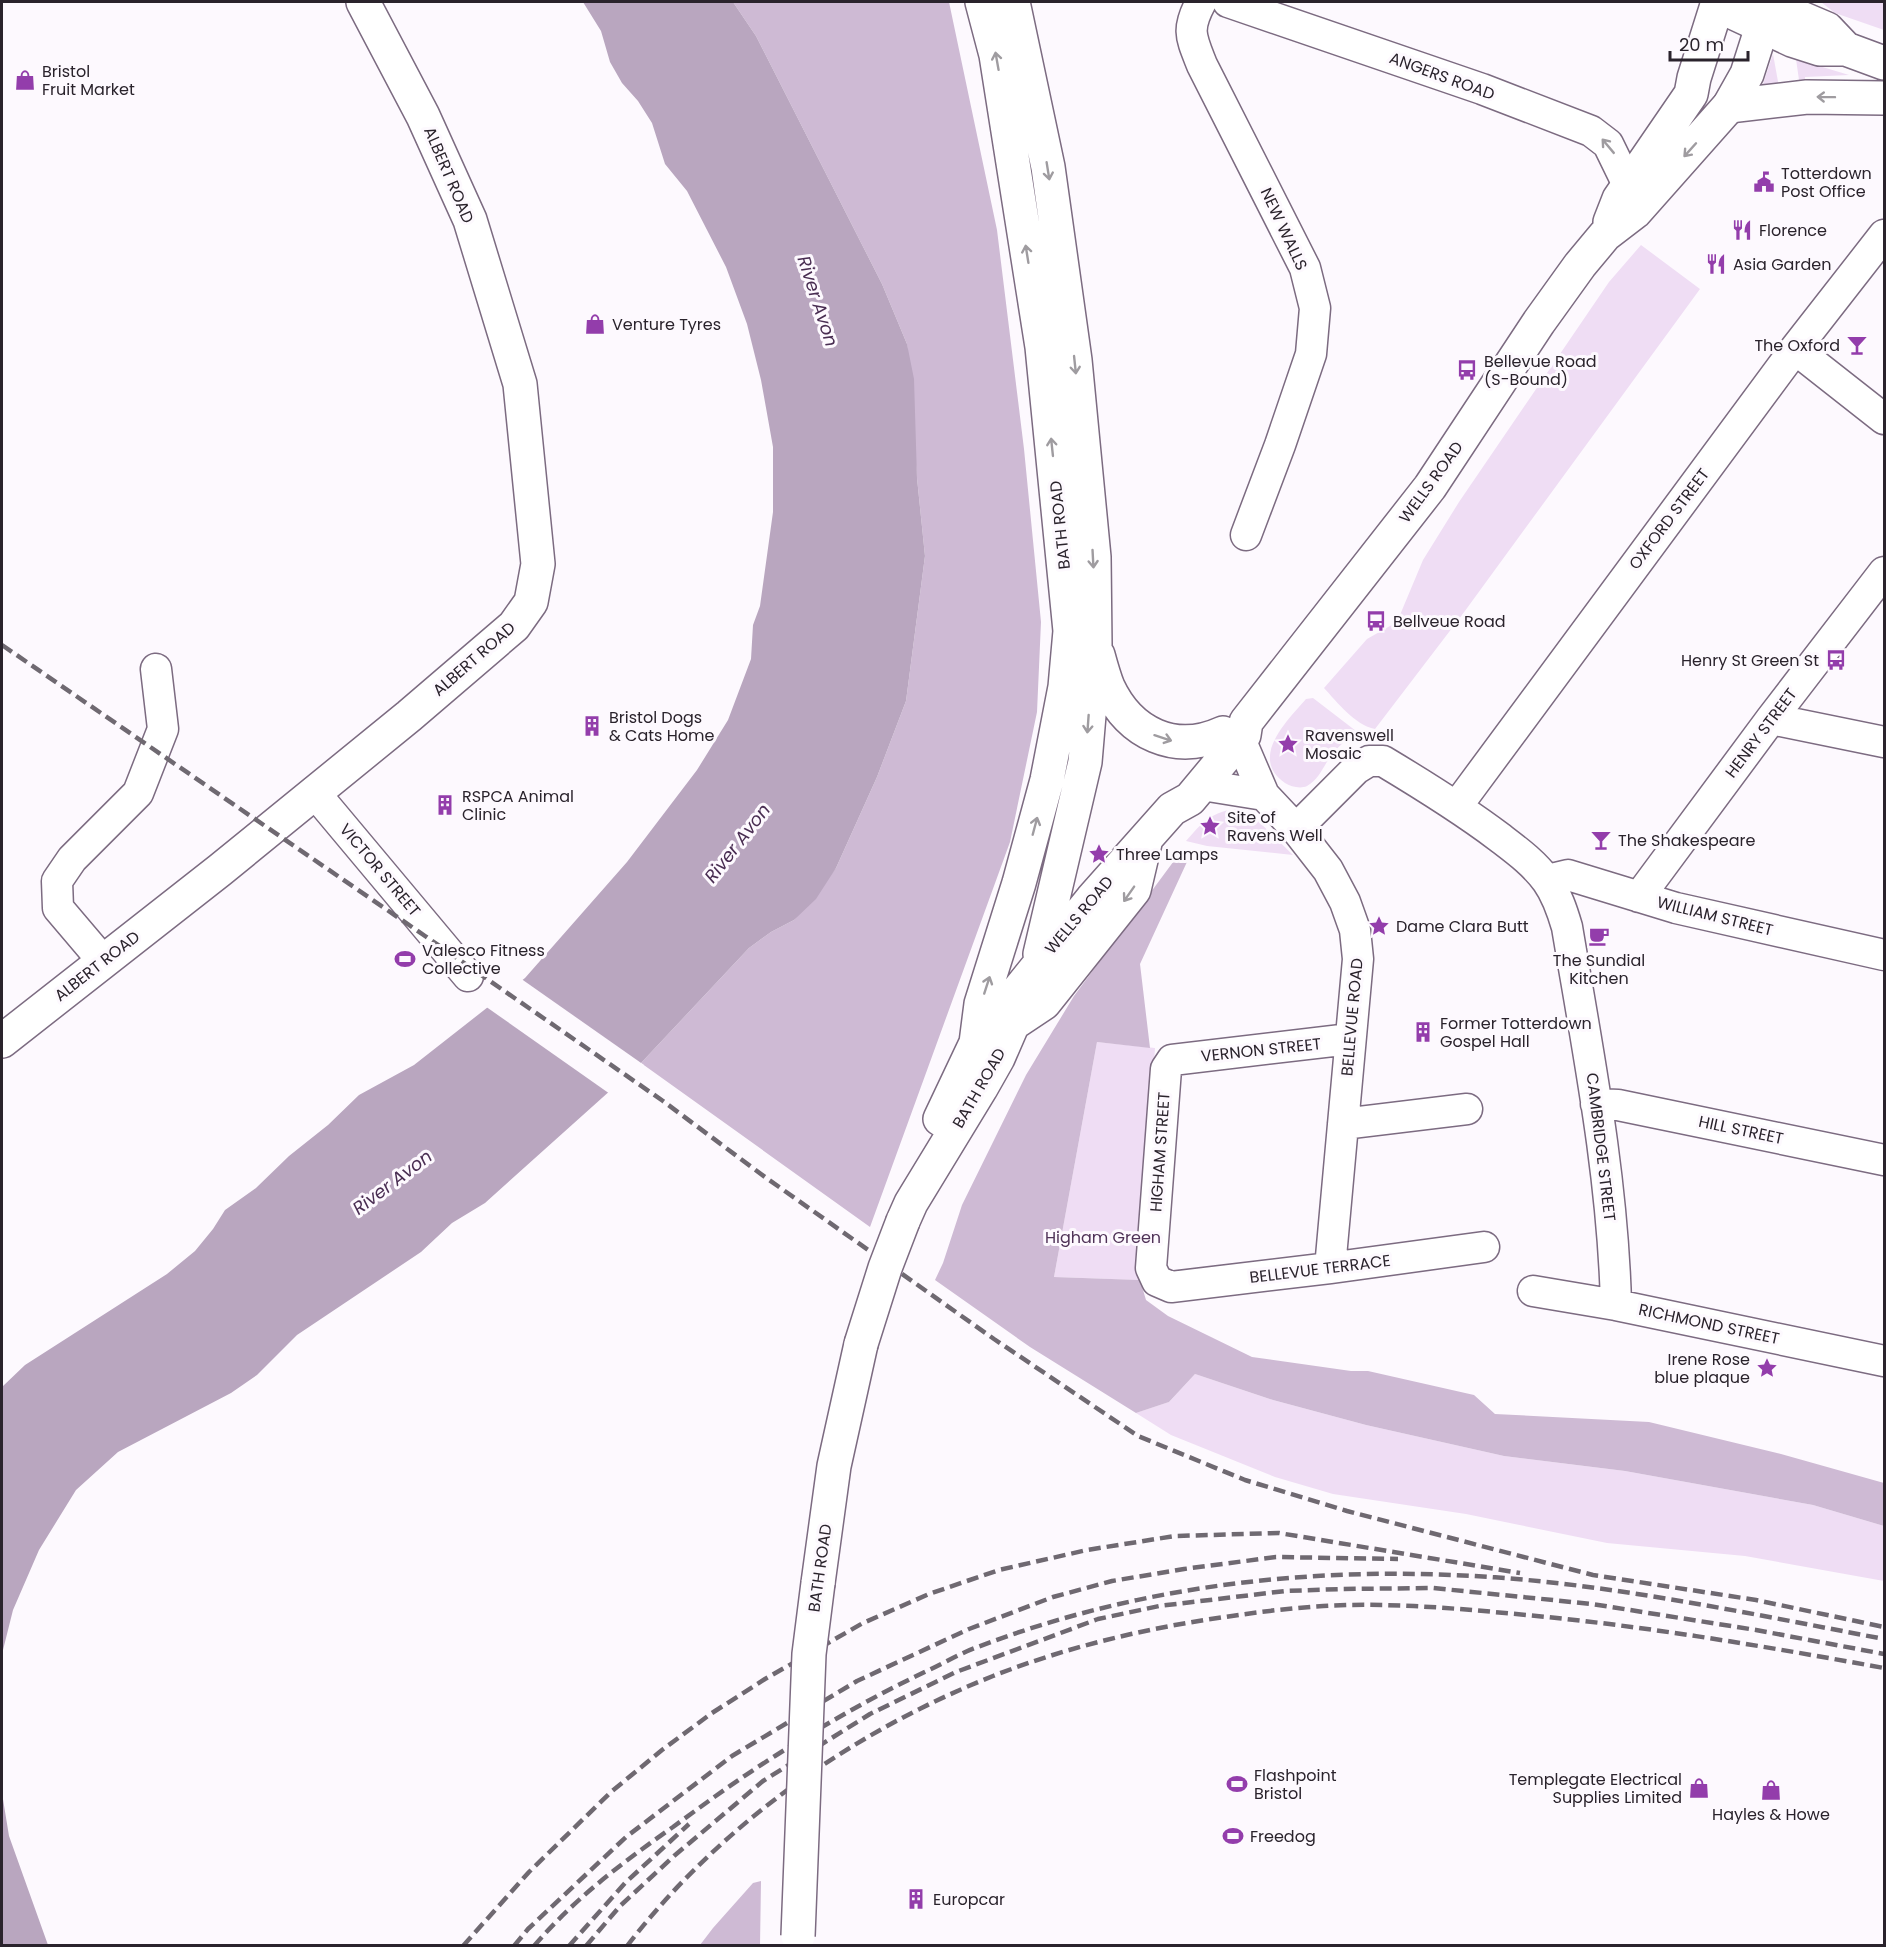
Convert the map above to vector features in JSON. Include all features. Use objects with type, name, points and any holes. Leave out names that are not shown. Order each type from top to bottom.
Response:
[{"type":"main road","name":"ALBERT ROAD","points":[[2,1041],[220,870],[409,716],[514,626],[531,602],[538,564],[520,384],[470,220],[423,116],[363,2]]},
{"type":"main road","name":"BATH ROAD","points":[[976,1043],[981,1004],[1020,883],[1047,780],[1065,687],[1070,631],[1042,347],[996,55],[982,2]]},
{"type":"main road","name":"BATH ROAD","points":[[907,1212],[981,1088],[1014,1023],[1042,948],[1085,762],[1095,645],[1094,557],[1075,360],[1048,167],[1014,2]]},
{"type":"main road","points":[[1744,9],[1820,49],[1846,48],[1884,63]]},
{"type":"main road","name":"WELLS ROAD","points":[[1605,235],[1619,199],[1691,94],[1707,79],[1725,53],[1744,9]]},
{"type":"main road","name":"WELLS ROAD","points":[[1034,968],[1172,809],[1190,799],[1202,785],[1236,731],[1430,487],[1539,322],[1605,235],[1635,212],[1729,106],[1747,74],[1744,9]]},
{"type":"main road","points":[[1729,106],[1807,97],[1884,98]]},
{"type":"main road","points":[[1095,645],[1107,685],[1117,702],[1130,718],[1157,738],[1180,743],[1200,742],[1236,731]]},
{"type":"main road","name":"WELLS ROAD","points":[[1172,809],[1177,787],[1236,731]]},
{"type":"main road","points":[[1014,1023],[1044,1003],[1134,890],[1146,839]]},
{"type":"main road","name":"BATH ROAD","points":[[798,1941],[809,1654],[834,1466],[861,1344],[885,1268],[907,1212],[931,1139],[976,1043],[1034,968]]},
{"type":"street","name":"NEW WALLS","points":[[1201,2],[1192,19],[1190,35],[1202,64],[1305,268],[1316,308],[1311,354],[1246,534]]},
{"type":"street","name":"ANGERS ROAD","points":[[1243,4],[1482,89],[1591,131],[1608,144],[1628,185]]},
{"type":"street","name":"OXFORD STREET","points":[[1457,806],[1795,349],[1884,235]]},
{"type":"street","points":[[1795,349],[1884,419]]},
{"type":"street","name":"HENRY STREET","points":[[1639,897],[1884,572]]},
{"type":"street","points":[[103,961],[58,908],[57,881],[72,859],[138,793],[163,729],[156,669]]},
{"type":"street","points":[[1771,719],[1884,742]]},
{"type":"street","name":"BELLEVUE ROAD","points":[[1236,731],[1264,795],[1296,829],[1328,870],[1345,902],[1355,930],[1358,959],[1330,1268]]},
{"type":"street","name":"CAMBRIDGE STREET","points":[[1296,829],[1356,769],[1369,760],[1383,761],[1457,806],[1527,860],[1546,880],[1559,900],[1567,927],[1596,1104],[1615,1258],[1616,1305]]},
{"type":"street","points":[[1202,785],[1264,795]]},
{"type":"street","name":"VICTOR STREET","points":[[314,792],[468,976]]},
{"type":"street","name":"WILLIAM STREET","points":[[1546,880],[1568,874],[1676,908],[1884,955]]},
{"type":"street","name":"VERNON STREET","points":[[1172,1060],[1350,1040]]},
{"type":"street","name":"HIGHAM STREET","points":[[1157,1281],[1151,1268],[1166,1069],[1172,1060]]},
{"type":"street","name":"HILL STREET","points":[[1596,1104],[1618,1105],[1884,1160]]},
{"type":"street","points":[[1343,1124],[1467,1109]]},
{"type":"street","name":"BELLEVUE TERRACE","points":[[1157,1281],[1171,1287],[1484,1247]]},
{"type":"street","name":"RICHMOND STREET","points":[[1533,1291],[1616,1305],[1884,1361]]},
{"type":"green space","points":[[1821,2],[1884,2],[1884,30],[1835,13]]},
{"type":"green space","points":[[1773,54],[1779,87],[1762,87]]},
{"type":"green space","points":[[1796,59],[1849,75],[1805,77],[1805,87],[1800,87]]},
{"type":"green space","points":[[1641,245],[1700,289],[1462,615],[1375,729],[1360,723],[1324,688],[1367,639],[1397,622],[1423,560],[1459,502],[1609,282]]},
{"type":"green space","points":[[1313,698],[1356,731],[1333,753],[1311,783],[1305,787],[1290,786],[1275,773],[1270,763],[1274,740],[1306,699]]},
{"type":"green space","points":[[1233,809],[1250,813],[1293,855],[1207,846],[1186,841],[1206,820]]},
{"type":"green space","name":"Higham Green","points":[[1097,1042],[1155,1048],[1140,1280],[1054,1277]]},
{"type":"green space","points":[[1195,1374],[1273,1400],[1366,1425],[1504,1456],[1625,1471],[1813,1505],[1884,1526],[1884,1581],[1745,1556],[1607,1543],[1466,1514],[1333,1494],[1275,1477],[1171,1435],[1136,1413],[1169,1402]]},
{"type":"shaded area","points":[[733,2],[949,2],[997,230],[1024,449],[1041,622],[1037,712],[1010,842],[870,1227],[641,1063],[749,948],[771,932],[794,920],[836,868],[877,777],[906,701],[925,556],[907,344],[882,284],[756,36]]},
{"type":"shaded area","points":[[1182,850],[1192,851],[1140,964],[1150,1048],[1097,1042],[1054,1277],[1140,1280],[1146,1300],[1168,1316],[1252,1357],[1351,1371],[1368,1371],[1474,1395],[1495,1414],[1649,1422],[1781,1454],[1884,1483],[1884,1526],[1813,1505],[1625,1471],[1504,1456],[1366,1425],[1273,1400],[1195,1374],[1169,1402],[1136,1413],[1030,1347],[935,1280],[962,1205],[1026,1075],[1074,996]]},
{"type":"shaded area","points":[[761,1881],[760,1945],[700,1945],[753,1883]]},
{"type":"water","name":"River Avon","points":[[583,2],[733,2],[756,36],[882,284],[907,344],[914,379],[917,478],[925,556],[906,701],[877,777],[836,868],[816,899],[794,920],[771,932],[749,948],[641,1063],[485,1203],[452,1223],[421,1252],[297,1335],[257,1375],[231,1393],[118,1452],[76,1490],[39,1550],[13,1610],[2,1654],[2,1387],[25,1365],[167,1274],[195,1251],[225,1210],[256,1188],[359,1095],[414,1065],[525,978],[627,862],[697,770],[728,720],[751,659],[753,625],[760,606],[773,512],[773,447],[761,380],[747,324],[726,267],[687,191],[665,164],[652,123],[638,101],[622,83],[610,62],[601,31]]},
{"type":"water","points":[[2,1793],[9,1836],[48,1945],[2,1945]]},
{"type":"pier","points":[[520,978],[644,1065],[610,1094],[485,1006]]},
{"type":"railway","points":[[2,645],[663,1101],[765,1177],[994,1339],[1138,1436],[1245,1480],[1347,1511],[1593,1575],[1756,1600],[1884,1627]]},
{"type":"railway","points":[[463,1946],[529,1872],[611,1792],[662,1750],[712,1713],[765,1679],[863,1623],[929,1594],[999,1570],[1087,1550],[1175,1536],[1279,1533],[1520,1573]]},
{"type":"railway","points":[[514,1946],[528,1929],[626,1837],[732,1756],[857,1681],[969,1629],[1053,1597],[1112,1581],[1184,1569],[1276,1557],[1398,1559]]},
{"type":"railway","points":[[534,1946],[582,1897],[636,1854],[749,1773],[832,1721],[969,1650],[1050,1622],[1126,1602],[1203,1588],[1281,1579],[1360,1574],[1439,1574],[1518,1579],[1632,1593],[1884,1639]]},
{"type":"railway","points":[[586,1946],[620,1906],[674,1856],[763,1781],[870,1714],[956,1672],[1098,1619],[1159,1606],[1285,1591],[1433,1588],[1592,1604],[1756,1630],[1884,1654]]},
{"type":"railway","points":[[627,1946],[664,1902],[746,1822],[840,1754],[889,1725],[993,1676],[1078,1647],[1136,1633],[1286,1609],[1347,1605],[1406,1606],[1553,1618],[1648,1629],[1884,1668]]},
{"type":"railway","points":[[569,1946],[625,1883],[689,1824]]},
{"type":"place","name":"Bristol Fruit Market","points":[[25,80]]},
{"type":"place","name":"Totterdown Post Office","points":[[1764,182]]},
{"type":"place","name":"Florence","points":[[1742,230]]},
{"type":"place","name":"Asia Garden","points":[[1716,264]]},
{"type":"place","name":"Venture Tyres","points":[[595,324]]},
{"type":"place","name":"The Oxford","points":[[1857,345]]},
{"type":"place","name":"Bellevue Road (S-Bound)","points":[[1467,370]]},
{"type":"place","name":"Bellveue Road","points":[[1376,621]]},
{"type":"place","name":"Henry St Green St","points":[[1836,660]]},
{"type":"place","name":"Bristol Dogs & Cats Home","points":[[592,726]]},
{"type":"place","name":"Ravenswell Mosaic","points":[[1288,744]]},
{"type":"place","name":"RSPCA Animal Clinic","points":[[445,805]]},
{"type":"place","name":"Site of Ravens Well","points":[[1210,826]]},
{"type":"place","name":"The Shakespeare","points":[[1601,840]]},
{"type":"place","name":"Three Lamps","points":[[1099,854]]},
{"type":"place","name":"Dame Clara Butt","points":[[1379,926]]},
{"type":"place","name":"The Sundial Kitchen","points":[[1599,936]]},
{"type":"place","name":"Valesco Fitness Collective","points":[[405,959]]},
{"type":"place","name":"Former Totterdown Gospel Hall","points":[[1423,1032]]},
{"type":"place","name":"Irene Rose blue plaque","points":[[1767,1368]]},
{"type":"place","name":"Flashpoint Bristol","points":[[1237,1784]]},
{"type":"place","name":"Templegate Electrical Supplies Limited","points":[[1699,1788]]},
{"type":"place","name":"Hayles & Howe","points":[[1771,1790]]},
{"type":"place","name":"Freedog","points":[[1233,1836]]},
{"type":"place","name":"Europcar","points":[[916,1899]]}]
